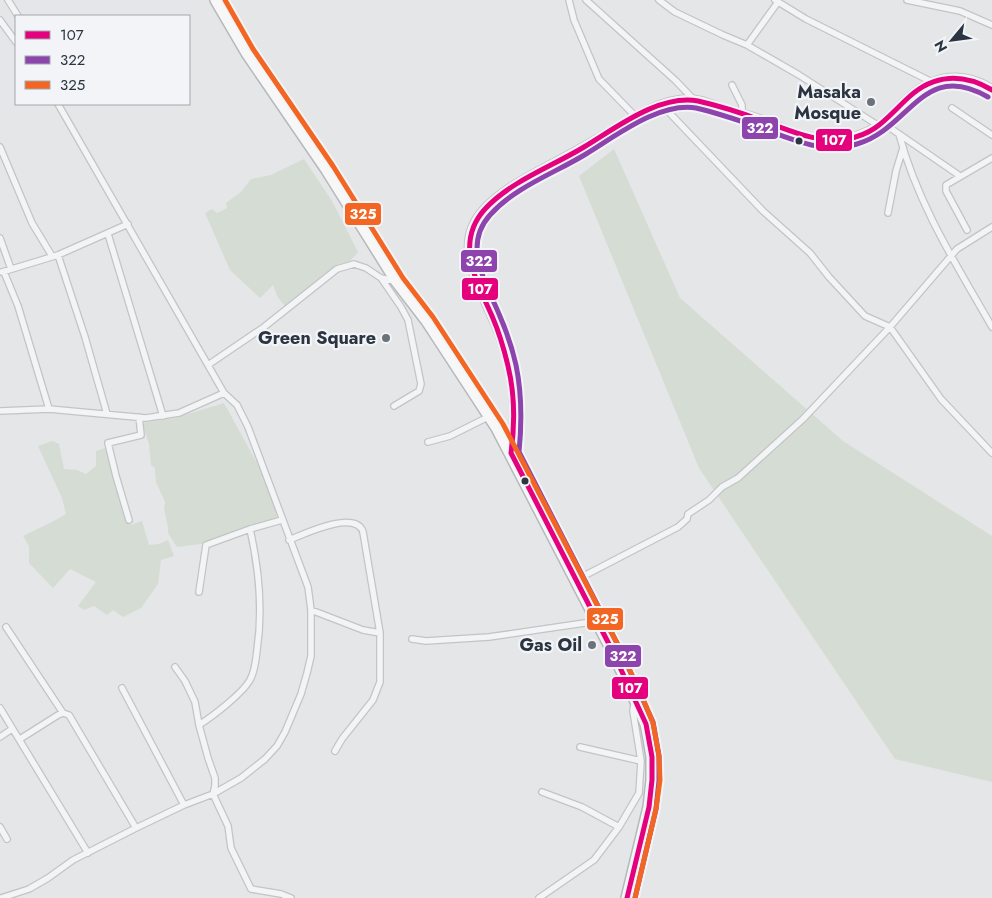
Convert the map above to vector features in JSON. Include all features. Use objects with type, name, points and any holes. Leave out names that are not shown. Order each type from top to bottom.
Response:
[{"type":"highway","points":[[216,0],[247,54],[317,155],[397,282],[426,321],[490,416],[598,621],[634,697],[646,724],[652,757],[652,780],[649,807],[627,898]]},
{"type":"main road","points":[[511,453],[515,430],[511,375],[498,329],[473,273],[469,249],[472,232],[483,211],[504,194],[636,117],[662,104],[678,100],[694,100],[742,113],[804,137],[840,140],[853,137],[881,124],[911,96],[941,78],[971,80],[992,90]]},
{"type":"street","points":[[8,0],[17,15]]},
{"type":"street","points":[[569,0],[574,20],[599,79],[636,117]]},
{"type":"street","points":[[586,0],[676,81],[694,100]]},
{"type":"street","points":[[660,0],[675,12],[747,45],[799,75],[899,134],[960,176]]},
{"type":"street","points":[[907,0],[923,1],[960,11],[992,25]]},
{"type":"street","points":[[747,45],[776,1],[833,33],[932,82]]},
{"type":"street","points":[[0,20],[15,41]]},
{"type":"street","points":[[732,85],[742,106],[742,113]]},
{"type":"street","points":[[662,104],[763,211],[810,253],[829,278],[865,316],[890,327],[941,399],[992,453]]},
{"type":"street","points":[[1,898],[29,889],[73,860],[184,805],[213,794],[255,768],[277,746],[285,732],[302,694],[310,656],[311,610],[308,587],[248,427],[237,406],[224,393],[59,105]]},
{"type":"street","points":[[952,108],[992,135]]},
{"type":"street","points":[[899,134],[931,221],[992,327]]},
{"type":"street","points":[[0,147],[32,223],[55,256],[85,336],[107,414]]},
{"type":"street","points":[[888,213],[896,171],[903,148]]},
{"type":"street","points":[[967,230],[946,191],[946,185],[991,160]]},
{"type":"street","points":[[49,408],[18,306],[2,272],[55,256],[128,224]]},
{"type":"street","points":[[576,580],[678,527],[688,514],[709,500],[722,487],[738,478],[803,419],[890,327],[962,245],[992,228]]},
{"type":"street","points":[[108,234],[163,416]]},
{"type":"street","points":[[0,238],[11,269]]},
{"type":"street","points":[[208,365],[264,328],[337,269],[354,264],[366,268],[381,278],[397,282]]},
{"type":"street","points":[[381,278],[408,320],[421,384],[419,391],[394,406]]},
{"type":"street","points":[[0,411],[49,408],[139,417],[163,416],[180,413],[224,393]]},
{"type":"street","points":[[428,442],[450,436],[490,416]]},
{"type":"street","points":[[130,520],[108,443],[142,435],[139,417]]},
{"type":"street","points":[[199,592],[206,545],[282,520]]},
{"type":"street","points":[[289,540],[342,522],[360,526],[363,532],[380,633],[378,690],[373,700],[335,751]]},
{"type":"street","points":[[199,725],[216,713],[246,684],[253,672],[260,630],[261,600],[250,529]]},
{"type":"street","points":[[311,610],[364,630],[380,633]]},
{"type":"street","points":[[412,640],[426,641],[489,637],[598,621]]},
{"type":"street","points":[[6,627],[63,713],[69,715],[75,723],[136,828]]},
{"type":"street","points":[[175,666],[196,702],[199,725],[215,778],[213,794],[228,826],[232,848],[252,889],[281,894],[291,898]]},
{"type":"street","points":[[122,688],[184,805]]},
{"type":"street","points":[[539,898],[591,863],[619,827],[639,793],[641,761],[633,711],[634,697]]},
{"type":"street","points":[[0,708],[88,853]]},
{"type":"street","points":[[20,739],[63,713]]},
{"type":"street","points":[[0,737],[12,729]]},
{"type":"street","points":[[580,747],[641,761]]},
{"type":"street","points":[[542,792],[582,807],[619,827]]},
{"type":"street","points":[[0,827],[7,839]]},
{"type":"shaded area","points":[[614,149],[680,298],[843,441],[992,536],[992,782],[895,759],[699,468],[579,176]]},
{"type":"shaded area","points":[[304,159],[332,201],[358,252],[350,261],[339,264],[324,275],[287,309],[277,296],[273,285],[260,298],[230,270],[205,213],[212,209],[217,213],[227,208],[226,203],[241,192],[251,179],[271,175]]},
{"type":"shaded area","points":[[224,403],[268,483],[279,514],[276,515],[278,519],[202,544],[177,547],[168,533],[164,509],[165,502],[156,482],[155,468],[151,465],[149,444],[142,423],[175,418]]},
{"type":"shaded area","points":[[52,441],[59,444],[64,469],[77,470],[86,474],[96,466],[96,451],[105,448],[126,519],[131,525],[142,521],[149,545],[159,544],[168,540],[174,556],[161,560],[158,584],[141,608],[123,617],[113,610],[107,615],[94,606],[84,610],[78,606],[96,582],[70,569],[53,588],[29,563],[29,546],[23,536],[66,514],[62,498],[38,446]]},
{"type":"transit line","name":"325","points":[[225,0],[253,49],[333,166],[403,278],[433,317],[503,424],[619,647],[641,694],[653,723],[659,756],[660,780],[656,809],[635,898]]},
{"type":"transit line","name":"107","points":[[627,898],[649,807],[652,780],[652,757],[646,724],[612,650],[511,453],[514,420],[512,388],[508,366],[495,322],[480,290],[471,262],[471,235],[476,222],[495,199],[519,182],[584,147],[638,114],[668,103],[683,100],[698,101],[739,112],[814,138],[836,140],[857,137],[874,129],[919,89],[939,80],[949,78],[960,79],[981,84],[992,90]]},
{"type":"transit line","name":"322","points":[[635,898],[656,809],[659,781],[659,756],[653,722],[619,647],[519,452],[521,408],[518,376],[509,339],[479,264],[477,252],[478,239],[482,227],[500,205],[523,188],[574,161],[638,122],[667,110],[696,108],[735,119],[807,144],[832,148],[857,144],[875,136],[932,91],[948,86],[966,87],[988,97]]},
{"type":"place","name":"Masaka Mosque","points":[[871,102]]},
{"type":"place","name":"Green Square","points":[[386,338]]},
{"type":"place","name":"Gas Oil","points":[[592,645]]}]
